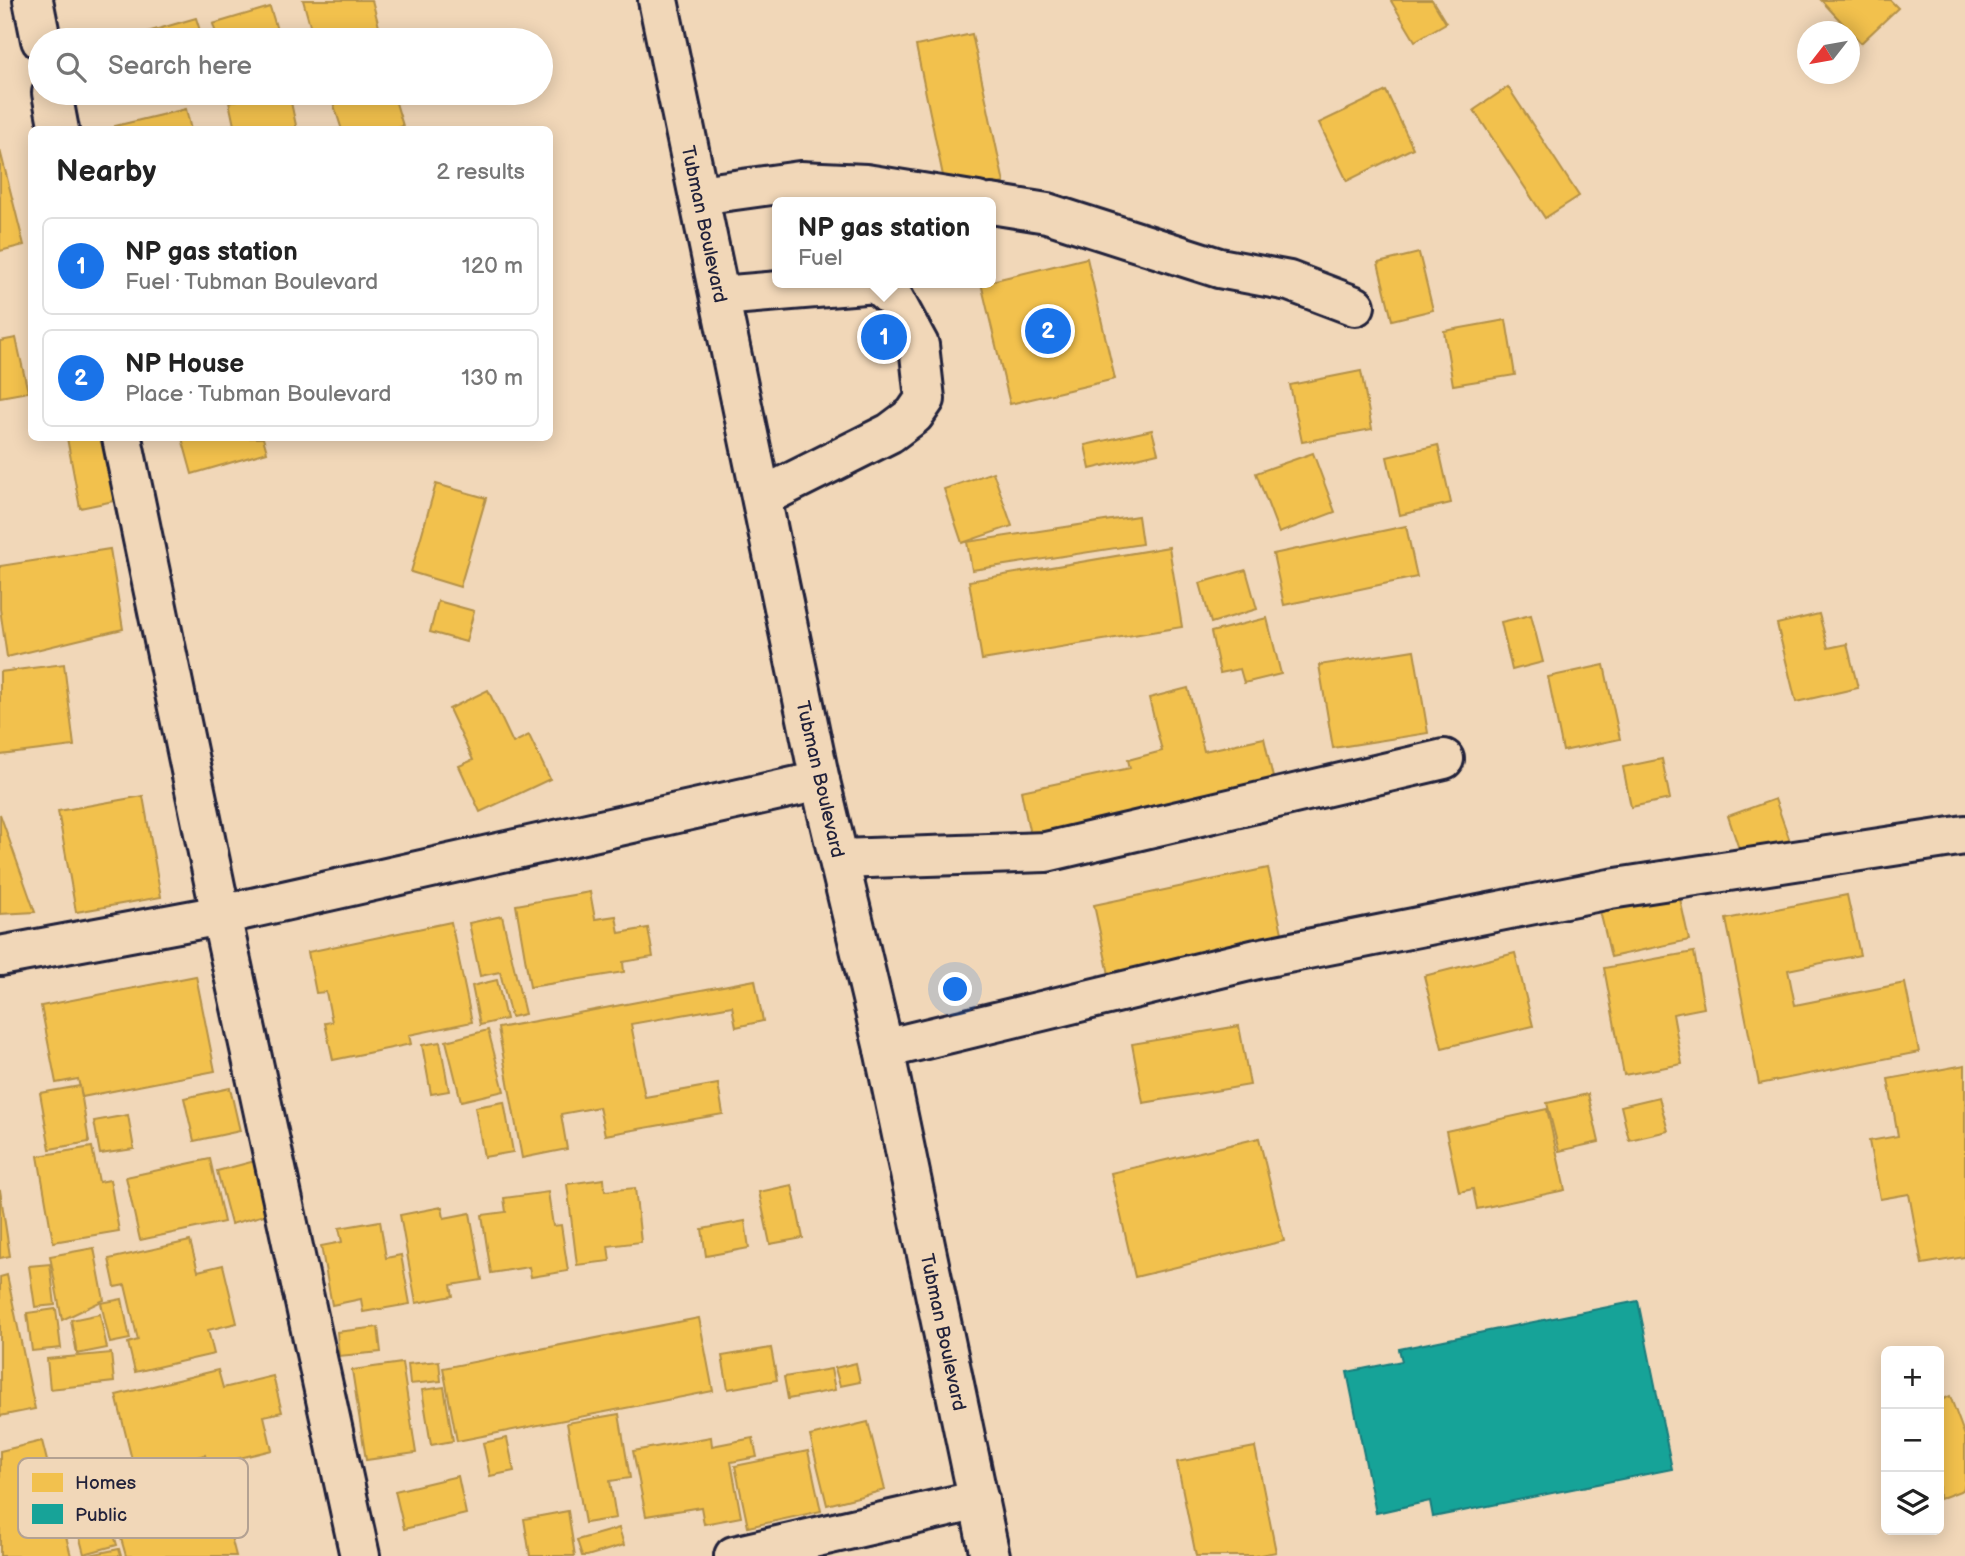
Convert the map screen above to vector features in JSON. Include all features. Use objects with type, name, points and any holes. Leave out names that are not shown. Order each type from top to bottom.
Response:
[{"type":"main road","points":[[33,0],[39,28]]},
{"type":"main road","name":"Tubman Boulevard","points":[[658,0],[820,781],[884,1049],[990,1556]]},
{"type":"main road","points":[[54,105],[58,126]]},
{"type":"main road","points":[[699,195],[800,181],[866,184],[947,197]]},
{"type":"main road","points":[[996,205],[1047,214],[1219,268],[1289,281],[1355,306]]},
{"type":"main road","points":[[720,296],[817,288]]},
{"type":"main road","points":[[762,497],[890,433],[914,415],[925,399],[919,345],[894,299],[882,288]]},
{"type":"main road","points":[[123,441],[221,915],[360,1556]]},
{"type":"main road","points":[[839,859],[1046,852],[1444,759]]},
{"type":"main road","points":[[0,956],[221,915],[820,781]]},
{"type":"main road","points":[[884,1049],[1257,959],[1596,891],[1965,835]]},
{"type":"main road","points":[[734,1556],[979,1500]]},
{"type":"building: Homes","points":[[303,0],[372,0],[379,28],[311,28]]},
{"type":"building: Homes","points":[[1432,0],[1446,23],[1415,41],[1391,1]]},
{"type":"building: Homes","points":[[1821,0],[1890,0],[1898,8],[1861,43],[1860,21],[1841,21]]},
{"type":"building: Homes","points":[[270,7],[276,28],[214,28],[213,24]]},
{"type":"building: Homes","points":[[196,18],[199,28],[161,28]]},
{"type":"building: Homes","points":[[972,34],[1004,183],[947,195],[916,46]]},
{"type":"building: Homes","points":[[1508,87],[1579,196],[1545,218],[1474,110]]},
{"type":"building: Homes","points":[[1386,91],[1413,148],[1347,181],[1319,123]]},
{"type":"building: Homes","points":[[230,105],[292,105],[296,126],[234,126]]},
{"type":"building: Homes","points":[[334,105],[397,105],[403,126],[341,126]]},
{"type":"building: Homes","points":[[186,109],[190,126],[115,126]]},
{"type":"building: Homes","points":[[0,150],[24,245],[0,251]]},
{"type":"building: Homes","points":[[1419,253],[1433,310],[1392,320],[1378,263]]},
{"type":"building: Homes","points":[[1087,258],[1115,379],[1010,404],[982,288],[996,288],[996,280]]},
{"type":"building: Homes","points":[[1506,320],[1515,375],[1453,385],[1444,331]]},
{"type":"building: Homes","points":[[16,338],[28,392],[0,397],[0,341]]},
{"type":"building: Homes","points":[[1361,371],[1372,429],[1302,442],[1290,385]]},
{"type":"building: Homes","points":[[1152,430],[1158,453],[1090,469],[1085,445]]},
{"type":"building: Homes","points":[[68,441],[103,441],[114,501],[80,508]]},
{"type":"building: Homes","points":[[183,441],[264,441],[267,452],[192,474]]},
{"type":"building: Homes","points":[[1438,445],[1451,503],[1400,515],[1387,457]]},
{"type":"building: Homes","points":[[1313,453],[1335,512],[1279,533],[1256,473]]},
{"type":"building: Homes","points":[[993,472],[1012,526],[962,543],[944,489]]},
{"type":"building: Homes","points":[[436,484],[486,498],[460,587],[411,572]]},
{"type":"building: Homes","points":[[1138,516],[1142,544],[972,570],[967,542]]},
{"type":"building: Homes","points":[[1406,526],[1417,577],[1284,605],[1273,554]]},
{"type":"building: Homes","points":[[1169,547],[1182,627],[982,660],[969,581]]},
{"type":"building: Homes","points":[[110,549],[123,629],[7,657],[0,609],[0,566]]},
{"type":"building: Homes","points":[[1246,570],[1257,609],[1211,623],[1200,583]]},
{"type":"building: Homes","points":[[438,601],[474,611],[466,642],[430,632]]},
{"type":"building: Homes","points":[[1819,614],[1828,648],[1847,644],[1858,688],[1796,702],[1777,624]]},
{"type":"building: Homes","points":[[1531,615],[1543,662],[1512,670],[1501,622]]},
{"type":"building: Homes","points":[[1267,618],[1281,674],[1244,683],[1240,669],[1220,673],[1211,632]]},
{"type":"building: Homes","points":[[1414,650],[1428,733],[1333,748],[1319,665]]},
{"type":"building: Homes","points":[[64,664],[74,746],[0,755],[0,672]]},
{"type":"building: Homes","points":[[1604,665],[1620,739],[1563,751],[1548,677]]},
{"type":"building: Homes","points":[[1188,688],[1204,751],[1264,738],[1274,782],[1030,835],[1021,791],[1130,768],[1128,760],[1162,751],[1149,698]]},
{"type":"building: Homes","points":[[488,690],[513,743],[529,735],[550,779],[480,812],[459,766],[473,760],[449,709]]},
{"type":"building: Homes","points":[[1662,759],[1670,799],[1631,807],[1623,767]]},
{"type":"building: Homes","points":[[143,796],[161,897],[76,912],[58,811]]},
{"type":"building: Homes","points":[[1775,799],[1791,844],[1743,861],[1728,816]]},
{"type":"building: Homes","points":[[0,814],[35,912],[0,914]]},
{"type":"building: Homes","points":[[1268,868],[1284,942],[1110,979],[1094,905]]},
{"type":"building: Homes","points":[[590,892],[595,919],[616,916],[619,933],[648,928],[653,957],[623,962],[624,972],[530,987],[516,905]]},
{"type":"building: Homes","points":[[1679,894],[1689,940],[1611,957],[1600,911]]},
{"type":"building: Homes","points":[[1847,895],[1860,955],[1788,970],[1795,1005],[1905,983],[1919,1052],[1759,1084],[1726,919]]},
{"type":"building: Homes","points":[[502,916],[525,1014],[511,1017],[500,972],[480,976],[469,923]]},
{"type":"building: Homes","points":[[451,922],[472,1022],[409,1035],[411,1044],[333,1060],[325,1023],[332,1022],[326,992],[316,993],[308,952]]},
{"type":"building: Homes","points":[[1694,952],[1704,1008],[1673,1014],[1682,1064],[1624,1075],[1604,968]]},
{"type":"building: Homes","points":[[1515,953],[1533,1026],[1442,1048],[1424,976]]},
{"type":"building: Homes","points":[[196,976],[215,1071],[82,1097],[78,1079],[56,1083],[41,1006]]},
{"type":"building: Homes","points":[[497,980],[506,1019],[480,1025],[472,986]]},
{"type":"building: Homes","points":[[755,980],[763,1021],[736,1027],[732,1006],[631,1024],[645,1097],[718,1084],[723,1114],[605,1135],[599,1107],[561,1114],[567,1149],[522,1158],[498,1028]]},
{"type":"building: Homes","points":[[1239,1026],[1250,1085],[1143,1103],[1132,1044]]},
{"type":"building: Homes","points":[[488,1030],[504,1091],[461,1101],[446,1041]]},
{"type":"building: Homes","points":[[440,1042],[449,1091],[431,1094],[422,1045]]},
{"type":"building: Homes","points":[[1965,1065],[1965,1257],[1922,1264],[1909,1194],[1880,1199],[1869,1141],[1898,1136],[1888,1079]]},
{"type":"building: Homes","points":[[80,1086],[89,1142],[50,1149],[40,1093]]},
{"type":"building: Homes","points":[[230,1088],[240,1131],[194,1141],[184,1098]]},
{"type":"building: Homes","points":[[1588,1094],[1599,1142],[1559,1151],[1547,1103]]},
{"type":"building: Homes","points":[[1659,1097],[1668,1131],[1629,1140],[1621,1106]]},
{"type":"building: Homes","points":[[504,1102],[513,1152],[484,1157],[475,1107]]},
{"type":"building: Homes","points":[[1547,1109],[1565,1190],[1477,1209],[1473,1189],[1459,1192],[1446,1131]]},
{"type":"building: Homes","points":[[128,1115],[134,1149],[100,1154],[94,1121]]},
{"type":"building: Homes","points":[[1259,1138],[1284,1241],[1135,1277],[1111,1173]]},
{"type":"building: Homes","points":[[92,1147],[99,1182],[110,1180],[119,1231],[53,1242],[38,1156]]},
{"type":"building: Homes","points":[[210,1159],[224,1222],[140,1240],[126,1177]]},
{"type":"building: Homes","points":[[255,1161],[268,1214],[231,1224],[217,1171]]},
{"type":"building: Homes","points":[[604,1179],[605,1191],[635,1188],[641,1242],[608,1246],[610,1261],[577,1265],[567,1184]]},
{"type":"building: Homes","points":[[792,1185],[803,1238],[770,1244],[759,1192]]},
{"type":"building: Homes","points":[[0,1190],[10,1256],[0,1258]]},
{"type":"building: Homes","points":[[548,1192],[553,1226],[561,1225],[568,1271],[531,1277],[529,1267],[491,1273],[482,1215],[506,1212],[504,1198]]},
{"type":"building: Homes","points":[[442,1207],[444,1218],[470,1213],[482,1280],[451,1285],[453,1296],[416,1303],[400,1215]]},
{"type":"building: Homes","points":[[380,1221],[386,1258],[401,1255],[410,1304],[363,1312],[361,1299],[332,1305],[321,1246],[342,1242],[339,1228]]},
{"type":"building: Homes","points":[[745,1221],[749,1248],[706,1256],[702,1229]]},
{"type":"building: Homes","points":[[190,1241],[198,1271],[223,1265],[237,1323],[208,1330],[214,1354],[135,1372],[128,1343],[138,1340],[125,1285],[115,1287],[109,1259]]},
{"type":"building: Homes","points":[[94,1248],[104,1300],[62,1320],[50,1256]]},
{"type":"building: Homes","points":[[50,1264],[55,1305],[35,1307],[29,1266]]},
{"type":"building: Homes","points":[[7,1275],[35,1409],[0,1416],[0,1277]]},
{"type":"building: Homes","points":[[122,1299],[130,1339],[110,1343],[101,1303]]},
{"type":"building: Homes","points":[[56,1309],[61,1348],[32,1351],[27,1313]]},
{"type":"building: Homes","points":[[100,1314],[107,1348],[77,1354],[71,1320]]},
{"type":"building: Homes","points":[[699,1318],[713,1391],[457,1441],[443,1368]]},
{"type":"building: Homes","points":[[378,1327],[381,1352],[339,1356],[337,1332]]},
{"type":"building: Homes","points":[[771,1348],[777,1380],[728,1389],[722,1356]]},
{"type":"building: Homes","points":[[111,1353],[114,1382],[50,1389],[47,1359]]},
{"type":"building: Homes","points":[[439,1361],[441,1381],[410,1384],[408,1364]]},
{"type":"building: Homes","points":[[402,1363],[416,1453],[366,1460],[352,1370]]},
{"type":"building: Homes","points":[[856,1363],[860,1382],[840,1386],[835,1368]]},
{"type":"building: Homes","points":[[831,1369],[835,1390],[788,1399],[784,1377]]},
{"type":"building: Homes","points":[[218,1370],[223,1388],[273,1376],[282,1412],[264,1416],[272,1450],[240,1458],[206,1458],[205,1455],[193,1458],[132,1458],[116,1395]]},
{"type":"building: Homes","points":[[444,1387],[453,1441],[431,1445],[422,1390]]},
{"type":"building: Homes","points":[[1950,1396],[1965,1436],[1965,1483],[1963,1490],[1944,1497],[1944,1409],[1944,1399]]},
{"type":"building: Homes","points":[[619,1414],[630,1478],[610,1481],[616,1518],[585,1523],[567,1423]]},
{"type":"building: Homes","points":[[868,1422],[885,1490],[827,1505],[810,1436]]},
{"type":"building: Homes","points":[[711,1437],[712,1446],[753,1438],[757,1457],[731,1462],[741,1517],[704,1524],[701,1507],[646,1516],[633,1451]]},
{"type":"building: Homes","points":[[507,1438],[514,1471],[490,1476],[483,1443]]},
{"type":"building: Homes","points":[[42,1441],[46,1458],[18,1458],[18,1538],[66,1538],[71,1556],[0,1556],[0,1451]]},
{"type":"building: Homes","points":[[1255,1447],[1276,1552],[1255,1556],[1196,1556],[1177,1462]]},
{"type":"building: Homes","points":[[808,1451],[821,1511],[748,1527],[735,1466]]},
{"type":"building: Homes","points":[[458,1476],[466,1514],[404,1529],[395,1491]]},
{"type":"building: Homes","points":[[568,1511],[575,1556],[530,1556],[524,1519]]},
{"type":"building: Homes","points":[[619,1528],[624,1545],[582,1556],[577,1540]]},
{"type":"building: Homes","points":[[80,1538],[115,1538],[117,1545],[84,1554]]},
{"type":"building: Homes","points":[[121,1538],[231,1538],[236,1556],[126,1556]]},
{"type":"building: Homes","points":[[119,1549],[121,1556],[85,1556]]},
{"type":"building: Public","points":[[1638,1301],[1672,1469],[1433,1517],[1430,1501],[1376,1513],[1347,1372],[1402,1361],[1399,1349]]},
{"type":"place","name":"NP House","points":[[1048,331]]},
{"type":"place","name":"NP gas station","points":[[884,337]]}]
